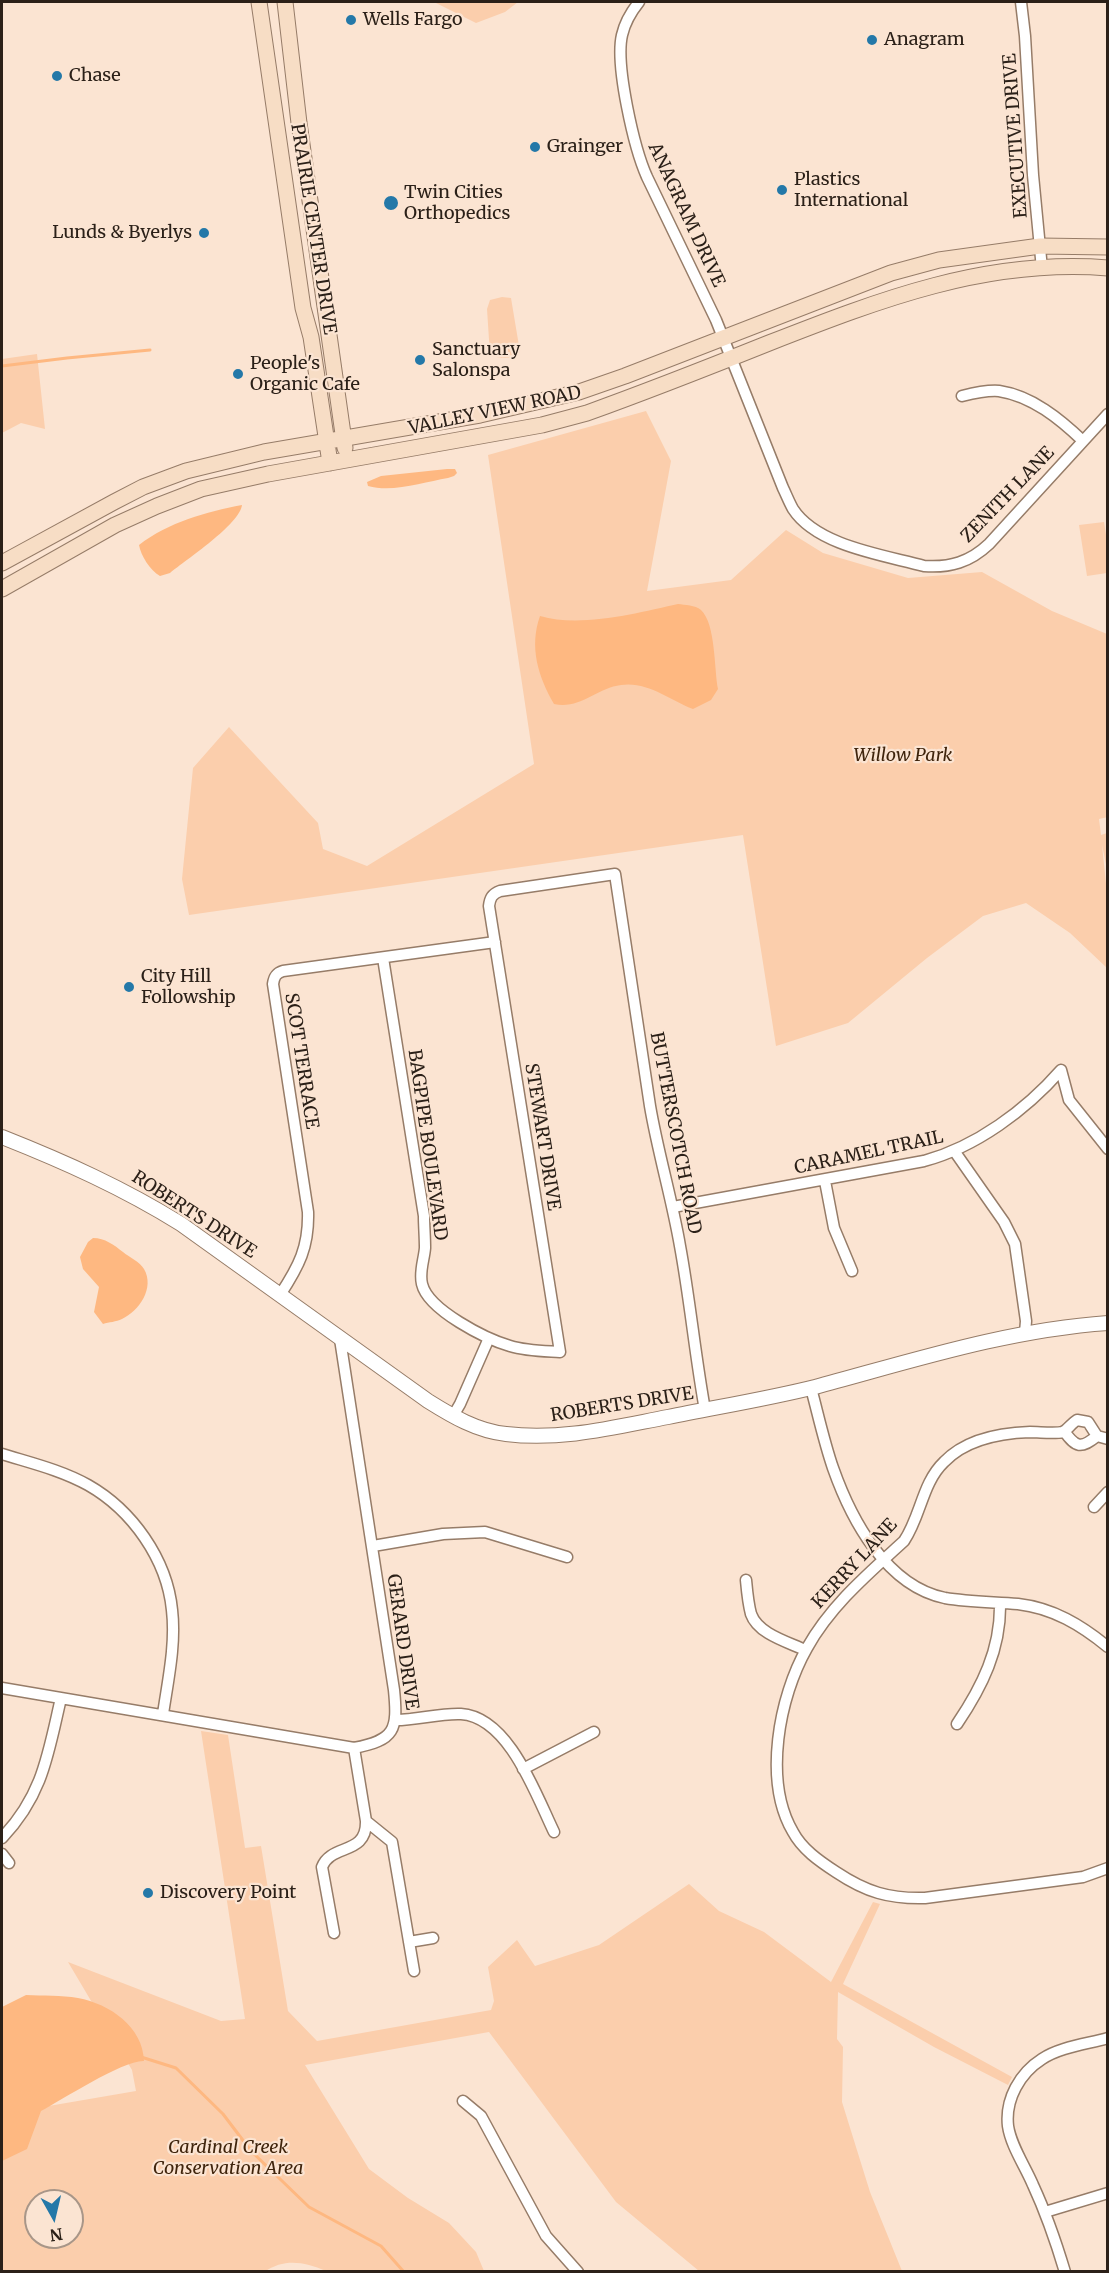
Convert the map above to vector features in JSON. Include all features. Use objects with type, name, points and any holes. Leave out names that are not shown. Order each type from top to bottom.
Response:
[{"type":"main road","name":"PRAIRIE CENTER DRIVE","points":[[259,2],[303,308],[311,337],[330,463]]},
{"type":"main road","name":"PRAIRIE CENTER DRIVE","points":[[285,2],[299,123],[346,460]]},
{"type":"main road","name":"VALLEY VIEW ROAD","points":[[2,563],[114,502],[164,479],[233,458],[510,409],[579,392],[891,273],[939,260],[1040,246],[1107,247]]},
{"type":"main road","name":"VALLEY VIEW ROAD","points":[[2,589],[95,536],[157,506],[201,489],[268,474],[542,425],[587,413],[848,312],[921,288],[990,273],[1041,269],[1107,268]]},
{"type":"street","name":"ANAGRAM DRIVE","points":[[639,2],[626,23],[621,43],[622,67],[633,137],[647,177],[723,337]]},
{"type":"street","name":"EXECUTIVE DRIVE","points":[[1021,2],[1041,269]]},
{"type":"street","name":"ZENITH LANE","points":[[723,337],[783,488],[794,510],[801,518],[828,538],[924,566],[939,567],[954,564],[967,561],[979,554],[1107,414]]},
{"type":"street","points":[[962,396],[999,391],[1020,397],[1063,422],[1083,441]]},
{"type":"street","name":"STEWART DRIVE","points":[[489,1338],[519,1348],[560,1352],[489,906],[490,899],[494,893],[500,891],[615,874]]},
{"type":"street","name":"BUTTERSCOTCH ROAD","points":[[615,874],[657,1143],[673,1207],[704,1403]]},
{"type":"street","name":"SCOT TERRACE","points":[[279,1295],[299,1266],[308,1230],[308,1212],[273,984],[277,973],[495,942]]},
{"type":"street","name":"BAGPIPE BOULEVARD","points":[[383,958],[424,1216],[425,1248],[421,1282],[433,1302],[471,1329],[489,1338]]},
{"type":"street","name":"CARAMEL TRAIL","points":[[673,1207],[825,1181],[924,1161],[955,1152],[996,1126],[1045,1088],[1061,1070],[1070,1100],[1107,1149]]},
{"type":"street","name":"ROBERTS DRIVE","points":[[2,1137],[108,1182],[146,1202],[181,1224],[340,1339],[453,1416],[486,1430],[505,1434],[548,1436],[576,1434],[704,1403],[811,1388],[1025,1333],[1107,1323]]},
{"type":"street","points":[[955,1152],[1004,1222],[1015,1244],[1025,1333]]},
{"type":"street","points":[[825,1181],[834,1228],[852,1270]]},
{"type":"street","points":[[453,1416],[489,1338]]},
{"type":"street","name":"GERARD DRIVE","points":[[2,1688],[354,1748],[372,1745],[391,1732],[396,1720],[393,1688],[340,1339]]},
{"type":"street","points":[[811,1388],[832,1467],[844,1496],[883,1559],[907,1581],[932,1594],[946,1598],[1021,1604],[1059,1615],[1091,1633],[1107,1647]]},
{"type":"street","name":"KERRY LANE","points":[[1064,1431],[1071,1441],[1079,1445],[1102,1437],[1083,1420],[1071,1423],[1064,1431],[1002,1434],[958,1451],[943,1462],[932,1478],[912,1530],[904,1541],[837,1604],[820,1625],[806,1650],[795,1675],[780,1726],[777,1755],[778,1784],[781,1804],[794,1834],[806,1849],[822,1863],[864,1889],[884,1896],[904,1899],[925,1898],[1083,1877],[1107,1868]]},
{"type":"street","points":[[2,1454],[51,1469],[88,1485],[128,1516],[144,1537],[158,1560],[172,1609],[173,1643],[163,1714]]},
{"type":"street","points":[[1094,1507],[1107,1492]]},
{"type":"street","points":[[372,1546],[443,1534],[485,1532],[567,1557]]},
{"type":"street","points":[[746,1580],[751,1613],[755,1621],[767,1632],[806,1650]]},
{"type":"street","points":[[957,1725],[980,1688],[994,1652],[1000,1603]]},
{"type":"street","points":[[2,1838],[15,1824],[35,1792],[47,1759],[61,1698]]},
{"type":"street","points":[[396,1720],[460,1714],[472,1716],[495,1729],[524,1769],[555,1832]]},
{"type":"street","points":[[524,1769],[594,1732]]},
{"type":"street","points":[[334,1933],[322,1867],[330,1857],[359,1842],[365,1833],[366,1821],[354,1748]]},
{"type":"street","points":[[366,1821],[393,1842],[414,1971]]},
{"type":"street","points":[[409,1942],[433,1938]]},
{"type":"street","points":[[1065,2271],[1044,2212],[1008,2126],[1012,2095],[1019,2080],[1030,2067],[1044,2058],[1107,2038]]},
{"type":"street","points":[[462,2101],[481,2116],[546,2236],[578,2271]]},
{"type":"street","points":[[1044,2212],[1107,2193]]},
{"type":"green space","points":[[434,2],[518,2],[505,12],[476,23]]},
{"type":"green space","points":[[502,297],[511,298],[520,352],[506,358],[490,355],[487,309],[490,300]]},
{"type":"green space","points":[[37,354],[45,429],[21,423],[2,433],[2,359]]},
{"type":"green space","name":"Willow Park","points":[[646,411],[671,461],[647,591],[731,580],[786,530],[823,553],[908,578],[982,572],[1052,611],[1107,634],[1108,817],[1099,819],[1101,835],[1107,833],[1107,869],[1102,845],[1108,903],[1107,968],[1070,933],[1026,903],[983,916],[927,958],[848,1023],[776,1046],[743,835],[189,915],[182,879],[193,768],[229,727],[318,823],[323,849],[367,866],[534,764],[488,455]]},
{"type":"green space","points":[[1104,522],[1107,541],[1107,573],[1087,576],[1079,525]]},
{"type":"green space","name":"Cardinal Creek Conservation Area","points":[[201,1731],[228,1735],[245,1848],[261,1846],[288,2011],[317,2041],[491,2010],[494,2001],[488,1967],[517,1940],[535,1966],[599,1945],[689,1884],[719,1911],[764,1932],[831,1982],[873,1902],[880,1904],[843,1984],[1012,2077],[1008,2085],[934,2047],[838,1992],[837,2039],[843,2047],[842,2102],[870,2192],[902,2271],[699,2271],[616,2202],[489,2032],[305,2065],[369,2169],[408,2198],[449,2223],[476,2252],[484,2271],[326,2271],[310,2265],[287,2263],[264,2272],[2,2272],[2,2114],[136,2091],[132,2070],[68,1962],[221,2021],[245,2019]]},
{"type":"shaded area","points":[[455,469],[457,473],[448,478],[398,488],[378,488],[368,486],[367,482],[381,476]]},
{"type":"shaded area","points":[[242,505],[239,513],[223,531],[170,573],[160,576],[144,558],[139,545],[163,530],[202,515]]},
{"type":"shaded area","points":[[678,604],[699,608],[706,617],[714,648],[718,689],[711,700],[693,709],[649,688],[621,685],[572,704],[554,704],[540,672],[535,650],[540,616],[591,620]]},
{"type":"shaded area","points":[[93,1238],[116,1247],[140,1264],[147,1276],[148,1284],[144,1298],[134,1310],[122,1319],[103,1324],[94,1312],[99,1287],[83,1269],[80,1257],[88,1242]]},
{"type":"shaded area","points":[[26,1995],[78,1998],[113,2012],[123,2019],[138,2038],[144,2061],[134,2062],[108,2073],[41,2111],[27,2149],[2,2161],[2,2007]]},
{"type":"waterway","points":[[2,366],[150,350]]},
{"type":"waterway","points":[[141,2057],[176,2068],[223,2114],[251,2151],[309,2207],[381,2246],[404,2272]]},
{"type":"place","name":"Wells Fargo","points":[[351,20]]},
{"type":"place","name":"Anagram","points":[[872,40]]},
{"type":"place","name":"Chase","points":[[57,76]]},
{"type":"place","name":"Grainger","points":[[535,147]]},
{"type":"place","name":"Plastics International","points":[[782,190]]},
{"type":"place","name":"Twin Cities Orthopedics","points":[[391,203]]},
{"type":"place","name":"Lunds & Byerlys","points":[[204,233]]},
{"type":"place","name":"Sanctuary Salonspa","points":[[420,360]]},
{"type":"place","name":"People's Organic Cafe","points":[[238,374]]},
{"type":"place","name":"City Hill Followship","points":[[129,987]]},
{"type":"place","name":"Discovery Point","points":[[148,1893]]}]
